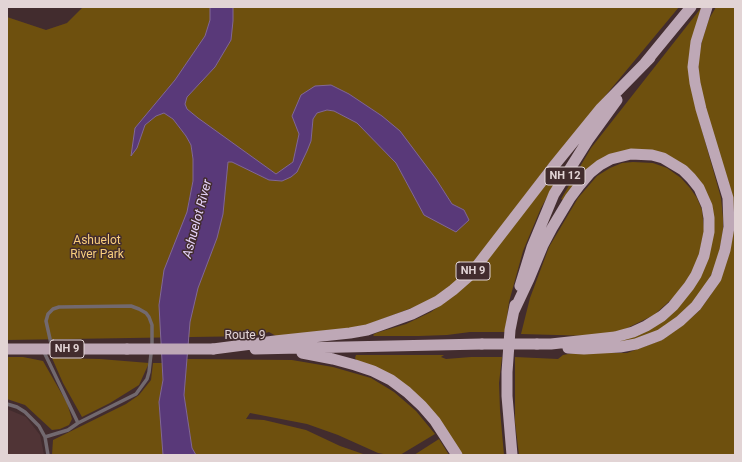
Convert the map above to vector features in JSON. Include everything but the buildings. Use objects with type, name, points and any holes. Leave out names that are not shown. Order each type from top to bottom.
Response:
[{"type":"highway","name":"NH 9","points":[[213,349],[367,330],[412,314],[438,301],[469,276],[553,167],[601,108],[650,58],[691,7]]},
{"type":"highway","name":"NH 9","points":[[551,344],[584,349],[606,349],[636,344],[660,335],[680,321],[696,306],[716,278],[725,250],[729,227],[728,198],[701,109],[695,84],[693,67],[696,42],[707,7]]},
{"type":"highway","name":"NH 12","points":[[512,455],[508,417],[507,380],[510,330],[522,278],[532,247],[554,194],[588,140],[621,94],[650,58]]},
{"type":"highway","points":[[514,312],[552,228],[579,186],[590,173],[600,165],[611,159],[631,154],[652,155],[673,163],[691,178],[699,188],[707,206],[709,232],[701,266],[693,281],[682,296],[662,316],[633,332],[615,337],[551,344]]},
{"type":"highway","name":"Route 9","points":[[7,349],[278,349],[482,344],[551,344]]},
{"type":"highway","points":[[278,349],[333,359],[355,365],[373,371],[391,380],[422,406],[435,421],[457,455]]},
{"type":"lane","points":[[45,437],[63,432],[129,398],[136,394],[145,383],[150,372],[152,325],[149,317],[139,309],[131,306],[59,307],[52,309],[48,314],[46,321],[47,349],[78,423]]},
{"type":"lane","points":[[7,404],[17,407],[25,412],[39,426],[45,437],[48,455]]},
{"type":"shaded area","points":[[7,409],[26,417],[40,435],[44,455],[7,455]]},
{"type":"green space","name":"Ashuelot River Park","points":[[83,7],[210,7],[210,20],[205,36],[175,80],[135,128],[137,148],[145,125],[156,116],[164,113],[173,119],[186,136],[191,145],[193,159],[193,181],[188,205],[217,238],[223,214],[228,162],[232,162],[269,180],[282,181],[311,141],[313,119],[317,113],[327,110],[334,111],[357,123],[396,163],[424,215],[464,210],[452,204],[436,179],[382,116],[349,94],[331,85],[292,116],[299,134],[293,162],[276,174],[197,118],[187,109],[185,104],[187,97],[215,67],[231,40],[233,7],[679,7],[547,166],[502,226],[457,282],[433,300],[361,327],[276,336],[269,332],[254,336],[7,340],[7,17],[46,30],[67,23]]},
{"type":"green space","points":[[716,7],[735,7],[735,455],[519,455],[515,422],[515,357],[558,359],[563,355],[574,353],[627,353],[662,340],[699,311],[719,280],[733,234],[734,220],[699,87],[698,62],[702,41],[709,19]]},
{"type":"green space","points":[[701,8],[697,27],[699,120],[721,198],[723,218],[723,230],[715,267],[706,285],[689,308],[669,324],[642,339],[590,347],[635,333],[693,285],[709,205],[670,159],[617,155],[565,201],[561,199],[591,148]]},
{"type":"green space","points":[[622,163],[653,163],[667,168],[681,178],[697,198],[702,210],[704,229],[700,254],[692,273],[675,296],[654,315],[621,331],[592,336],[521,334],[530,298],[549,247],[578,198],[597,176]]},
{"type":"green space","points":[[559,170],[559,175],[541,208],[523,251],[509,302],[505,332],[470,332],[419,336],[373,335],[406,324],[431,312],[452,297]]},
{"type":"green space","points":[[356,355],[444,355],[441,357],[446,359],[502,357],[499,383],[504,455],[460,455],[437,420],[357,361],[355,358]]},
{"type":"green space","points":[[7,357],[23,357],[43,361],[67,403],[72,419],[69,425],[60,429],[52,430],[25,405],[7,399]]},
{"type":"green space","points":[[52,358],[100,359],[149,363],[139,385],[110,403],[82,417],[63,383]]},
{"type":"green space","points":[[187,359],[292,360],[333,367],[371,378],[394,392],[416,411],[435,434],[400,455],[389,455],[378,453],[338,435],[307,424],[250,413],[246,419],[264,420],[306,430],[340,446],[366,455],[196,455],[192,448],[184,395]]},
{"type":"green space","points":[[153,363],[162,363],[163,380],[159,402],[163,455],[52,455],[53,440],[126,404],[139,395],[151,380]]},
{"type":"green space","points":[[439,439],[449,455],[414,455]]},
{"type":"water","name":"Ashuelot River","points":[[210,7],[233,7],[231,40],[215,67],[187,97],[185,104],[187,109],[276,174],[293,162],[299,134],[292,116],[301,95],[315,86],[331,85],[349,94],[382,116],[400,131],[436,179],[452,204],[464,210],[469,220],[456,232],[424,215],[396,163],[357,123],[334,111],[327,110],[317,113],[313,119],[311,141],[297,172],[291,177],[282,181],[269,180],[232,162],[228,162],[223,214],[217,238],[198,288],[190,322],[184,395],[192,448],[196,455],[163,455],[159,402],[163,380],[159,305],[164,270],[187,212],[193,181],[193,159],[191,145],[186,136],[173,119],[164,113],[156,116],[145,125],[137,148],[131,156],[135,128],[175,80],[205,36],[210,20]]}]
